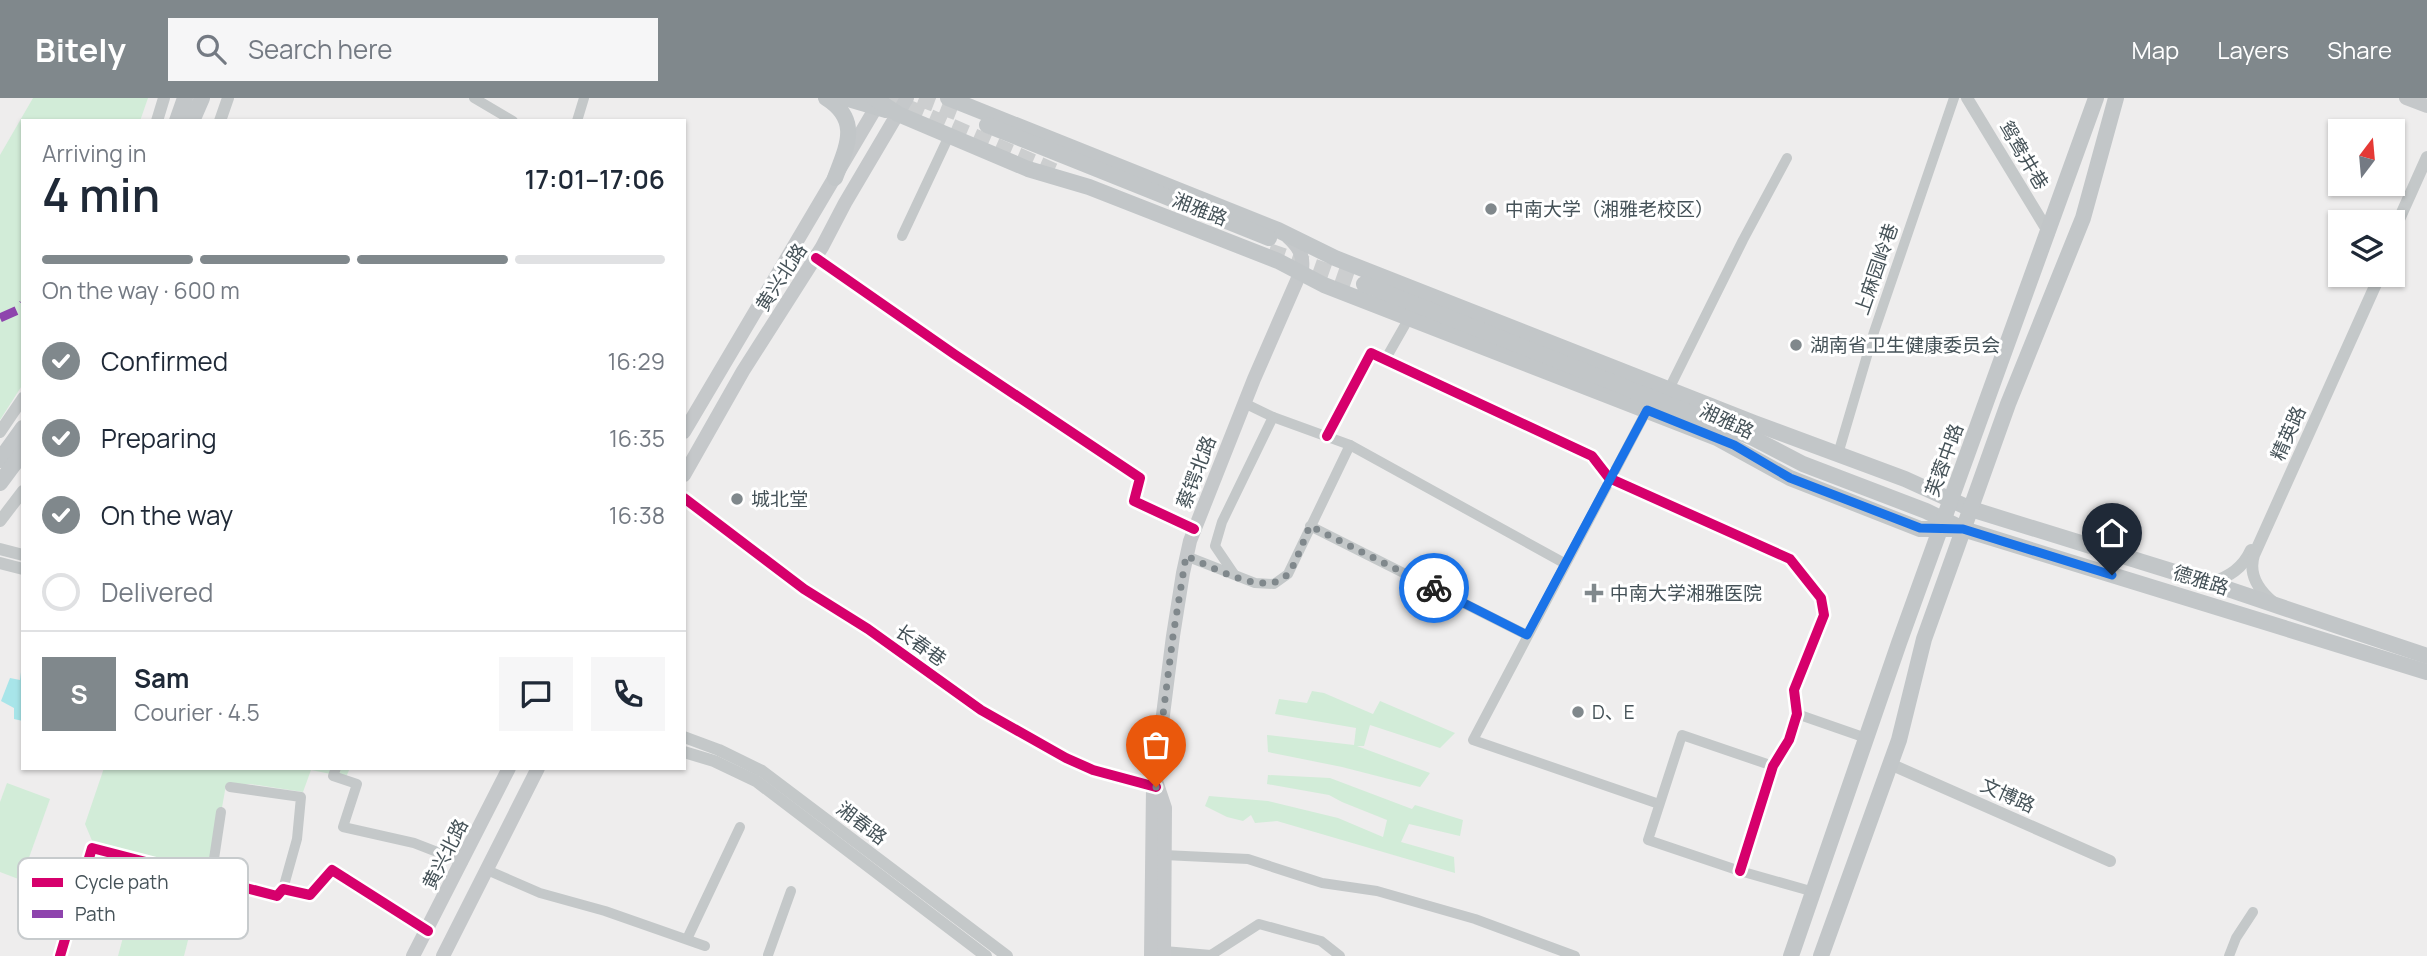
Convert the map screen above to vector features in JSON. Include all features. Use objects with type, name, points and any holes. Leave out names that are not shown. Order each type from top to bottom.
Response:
[{"type":"main road","points":[[178,119],[185,98]]},
{"type":"main road","points":[[193,119],[202,98]]},
{"type":"main road","points":[[826,98],[841,109],[848,126],[846,145],[835,177]]},
{"type":"main road","name":"黄兴北路","points":[[686,471],[743,371],[816,258],[907,98]]},
{"type":"main road","name":"芙蓉中路","points":[[1791,956],[1866,738],[2096,98]]},
{"type":"main road","points":[[1821,956],[1899,740],[1924,639],[1963,529],[2008,404],[2083,218],[2116,98]]},
{"type":"main road","points":[[2406,98],[2427,106]]},
{"type":"main road","name":"湘雅路","points":[[846,99],[878,101],[898,114],[1028,169],[1089,187],[1278,261],[1324,285],[1734,445],[1790,478],[1920,528],[1942,525]]},
{"type":"main road","name":"黄兴北路","points":[[686,429],[878,101]]},
{"type":"main road","name":"湘雅路","points":[[958,103],[1278,230],[1335,258],[1921,486],[1971,509]]},
{"type":"main road","name":"湘雅路","points":[[958,103],[1172,200],[1297,247],[1335,258]]},
{"type":"main road","points":[[1278,230],[1297,247]]},
{"type":"main road","name":"蔡锷北路","points":[[1160,954],[1155,778],[1186,556],[1244,403],[1300,273],[1303,262],[1297,247]]},
{"type":"main road","name":"湘雅路","points":[[1364,284],[1709,419],[1942,525],[1963,529]]},
{"type":"main road","points":[[0,460],[21,431]]},
{"type":"main road","points":[[0,483],[21,455]]},
{"type":"main road","name":"德雅路","points":[[1971,509],[2274,603],[2427,656]]},
{"type":"main road","name":"德雅路","points":[[1963,529],[2427,671]]},
{"type":"main road","name":"黄兴北路","points":[[413,956],[508,770]]},
{"type":"main road","points":[[443,956],[537,770]]},
{"type":"main road","name":"蔡锷北路","points":[[1155,787],[1165,808],[1160,954]]},
{"type":"street","points":[[158,119],[164,98]]},
{"type":"street","points":[[221,119],[228,98]]},
{"type":"street","points":[[474,98],[510,119]]},
{"type":"street","points":[[578,119],[584,98]]},
{"type":"street","name":"上麻园岭巷","points":[[1838,454],[1874,332],[1954,98]]},
{"type":"street","name":"鸳鸯井巷","points":[[1967,98],[2049,233]]},
{"type":"street","points":[[902,236],[949,136]]},
{"type":"street","points":[[2403,210],[2427,157]]},
{"type":"street","points":[[1669,389],[1787,158]]},
{"type":"street","points":[[2405,219],[2427,170]]},
{"type":"street","points":[[816,258],[1140,478],[1134,501],[1194,529]]},
{"type":"street","name":"精英路","points":[[2210,583],[2235,572],[2248,557],[2369,287]]},
{"type":"street","name":"精英路","points":[[2274,603],[2263,594],[2254,578],[2252,561],[2375,287]]},
{"type":"street","points":[[1385,359],[1409,318]]},
{"type":"street","points":[[1327,436],[1371,353],[1592,456],[1609,478],[1790,559],[1822,598],[1824,615],[1794,690],[1797,714],[1789,740],[1773,766],[1740,871]]},
{"type":"street","points":[[0,432],[21,401]]},
{"type":"street","points":[[1244,403],[1350,445],[1564,563]]},
{"type":"street","points":[[1647,410],[1473,740],[1660,804]]},
{"type":"street","points":[[1235,576],[1215,545],[1222,522],[1273,416]]},
{"type":"street","points":[[1186,556],[1255,583],[1274,584],[1288,574],[1350,445]]},
{"type":"street","points":[[0,521],[21,494]]},
{"type":"street","name":"长春巷","points":[[686,500],[804,590],[868,629],[981,710],[1066,758],[1093,770],[1155,787]]},
{"type":"street","points":[[1310,526],[1527,635]]},
{"type":"street","points":[[0,549],[21,554]]},
{"type":"street","points":[[0,563],[21,568]]},
{"type":"street","points":[[1797,714],[1866,738]]},
{"type":"street","points":[[1773,766],[1682,735],[1648,840],[1814,892]]},
{"type":"street","name":"湘春路","points":[[686,738],[762,771],[1007,956]]},
{"type":"street","name":"湘春路","points":[[686,753],[714,761],[756,781],[986,956]]},
{"type":"street","name":"文博路","points":[[1890,764],[2110,861]]},
{"type":"street","points":[[335,770],[333,776],[357,784],[343,827],[414,843],[463,862]]},
{"type":"street","points":[[230,787],[302,797],[297,839],[283,889],[277,896],[248,889]]},
{"type":"street","points":[[214,858],[221,812]]},
{"type":"street","points":[[687,939],[740,827]]},
{"type":"street","points":[[89,858],[92,848],[130,858]]},
{"type":"street","points":[[1164,855],[1248,859],[1322,883],[1377,891],[1475,919],[1575,956]]},
{"type":"street","points":[[283,889],[310,895],[332,870],[428,931]]},
{"type":"street","points":[[487,870],[540,893],[605,911],[705,946]]},
{"type":"street","points":[[768,955],[790,891]]},
{"type":"street","points":[[2229,956],[2236,938],[2253,912]]},
{"type":"street","points":[[1160,954],[1211,954],[1259,925],[1321,941],[1339,956]]},
{"type":"street","points":[[60,956],[65,939]]},
{"type":"green space","points":[[33,98],[148,98],[141,119],[21,119],[21,387],[0,420],[0,155]]},
{"type":"green space","points":[[1312,691],[1324,693],[1373,714],[1380,701],[1455,733],[1440,748],[1370,725],[1364,746],[1357,746],[1430,773],[1420,787],[1268,752],[1267,735],[1354,745],[1356,728],[1275,714],[1279,699],[1307,703]]},
{"type":"green space","points":[[103,770],[311,770],[303,792],[250,784],[226,785],[213,858],[148,858],[93,843],[85,824]]},
{"type":"green space","points":[[311,770],[349,770],[346,777]]},
{"type":"green space","points":[[1268,775],[1330,778],[1412,809],[1415,805],[1463,820],[1460,836],[1409,824],[1401,842],[1454,857],[1455,873],[1277,821],[1255,823],[1251,815],[1243,821],[1227,817],[1205,806],[1209,796],[1268,801],[1338,818],[1383,837],[1387,820],[1329,795],[1267,784]]},
{"type":"green space","points":[[7,783],[50,799],[29,858],[18,858],[18,879],[0,872],[0,802]]},
{"type":"green space","points":[[123,939],[188,939],[184,956],[118,956]]},
{"type":"water","points":[[21,672],[21,721],[14,719],[14,708],[1,701],[10,678],[20,680]]},
{"type":"tunnel","points":[[886,98],[1054,171]]},
{"type":"tunnel","points":[[919,98],[958,113]]},
{"type":"tunnel","points":[[1269,251],[1364,284]]},
{"type":"marked path","points":[[0,318],[21,306]]},
{"type":"cycle path","points":[[816,258],[1140,478],[1134,501],[1194,529]]},
{"type":"cycle path","points":[[1327,436],[1371,353],[1592,456],[1609,478],[1790,559],[1821,598],[1824,615],[1794,690],[1797,714],[1789,740],[1773,766],[1740,871]]},
{"type":"cycle path","points":[[686,500],[804,589],[868,629],[981,710],[1066,758],[1093,770],[1156,787]]},
{"type":"cycle path","points":[[89,858],[92,848],[131,858]]},
{"type":"cycle path","points":[[248,888],[277,896],[283,889],[310,895],[332,870],[428,931]]},
{"type":"cycle path","points":[[60,956],[65,939]]},
{"type":"way so far","points":[[1156,787],[1166,689],[1186,556],[1255,583],[1274,584],[1288,574],[1310,526],[1434,588]]},
{"type":"place","name":"中南大学（湘雅老校区）","points":[[1491,209]]},
{"type":"place","name":"湖南省卫生健康委员会","points":[[1796,345]]},
{"type":"place","name":"城北堂","points":[[737,499]]},
{"type":"place","name":"中南大学湘雅医院","points":[[1594,593]]},
{"type":"place","name":"D、E","points":[[1578,712]]},
{"type":"route","points":[[1434,588],[1527,635],[1647,410],[1734,445],[1790,478],[1920,528],[1963,529],[2112,575]]}]
